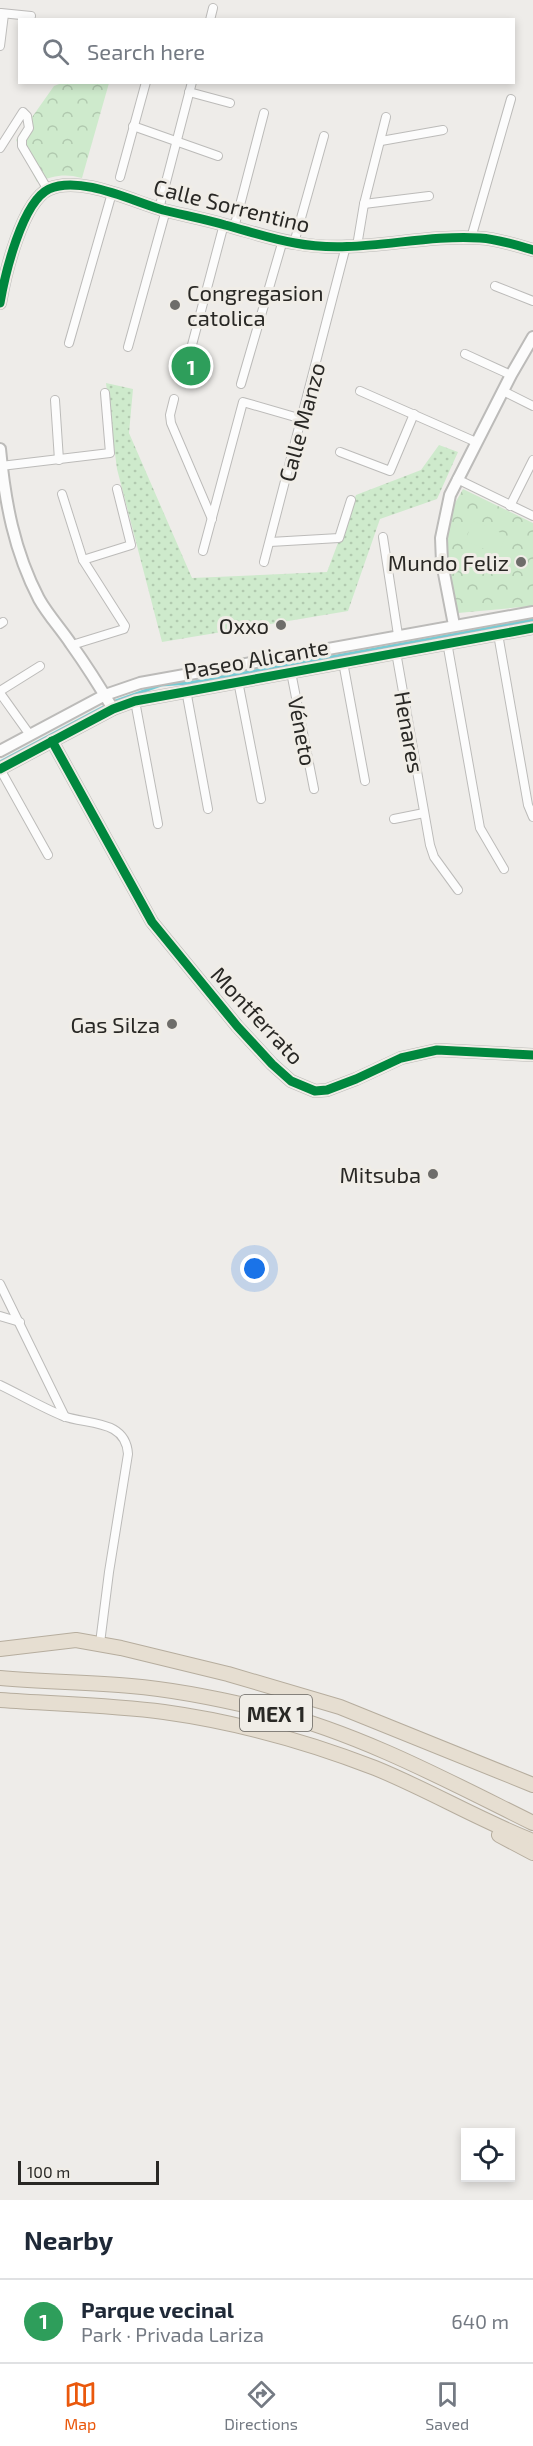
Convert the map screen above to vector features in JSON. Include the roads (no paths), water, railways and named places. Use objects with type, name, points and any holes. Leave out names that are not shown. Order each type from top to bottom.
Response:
[{"type":"highway","points":[[0,1649],[76,1640],[100,1643],[228,1674],[340,1707],[533,1785]]},
{"type":"highway","name":"MEX 1","points":[[0,1678],[132,1686],[206,1697],[270,1711],[352,1737],[431,1772],[533,1823]]},
{"type":"highway","name":"MEX 1","points":[[0,1700],[164,1712],[237,1726],[313,1746],[376,1769],[533,1841]]},
{"type":"highway","points":[[488,1822],[502,1837],[533,1854]]},
{"type":"street","points":[[210,18],[213,8]]},
{"type":"street","points":[[0,46],[2,13],[30,16]]},
{"type":"street","points":[[120,177],[145,84]]},
{"type":"street","points":[[128,347],[191,84]]},
{"type":"street","points":[[189,92],[230,103]]},
{"type":"street","points":[[471,238],[511,99]]},
{"type":"street","points":[[0,148],[23,112],[27,116],[29,128],[22,139],[22,146],[48,190],[33,202],[24,218],[0,303]]},
{"type":"street","points":[[188,360],[264,113]]},
{"type":"street","name":"Calle Manzo","points":[[264,562],[386,117]]},
{"type":"street","points":[[133,126],[218,156]]},
{"type":"street","points":[[381,141],[443,130]]},
{"type":"street","points":[[241,384],[324,136]]},
{"type":"street","name":"Calle Sorrentino","points":[[48,190],[73,185],[112,193],[288,242],[316,246],[351,246],[424,239],[471,238],[501,241],[533,250]]},
{"type":"street","points":[[69,343],[112,193]]},
{"type":"street","points":[[364,204],[429,196]]},
{"type":"street","points":[[495,286],[533,302]]},
{"type":"street","points":[[504,869],[479,825],[452,641],[454,625],[442,562],[441,537],[445,514],[457,479],[533,337]]},
{"type":"street","points":[[465,354],[511,375]]},
{"type":"street","points":[[360,391],[476,442]]},
{"type":"street","points":[[503,391],[533,406]]},
{"type":"street","points":[[2,466],[110,453],[105,393]]},
{"type":"street","points":[[174,399],[170,415],[171,423],[212,519]]},
{"type":"street","points":[[55,400],[58,460]]},
{"type":"street","points":[[203,551],[243,402],[302,419]]},
{"type":"street","points":[[340,452],[390,471],[414,414]]},
{"type":"street","points":[[0,449],[3,509],[35,590],[113,709]]},
{"type":"street","points":[[510,506],[533,460]]},
{"type":"street","points":[[457,479],[533,516]]},
{"type":"street","points":[[83,560],[131,545],[117,489]]},
{"type":"street","points":[[62,494],[83,560],[125,628],[72,645]]},
{"type":"street","points":[[270,542],[339,538],[351,500]]},
{"type":"street","points":[[383,537],[398,635]]},
{"type":"street","name":"Paseo Alicante","points":[[0,751],[105,695],[163,677],[533,612]]},
{"type":"street","name":"Paseo Alicante","points":[[0,769],[113,709],[135,701],[452,641],[533,628]]},
{"type":"street","points":[[498,634],[528,805],[533,817]]},
{"type":"street","name":"Henares","points":[[396,652],[431,852],[458,890]]},
{"type":"street","points":[[343,662],[365,781]]},
{"type":"street","points":[[30,735],[0,692],[40,666]]},
{"type":"street","name":"Véneto","points":[[291,672],[314,789]]},
{"type":"street","points":[[238,681],[261,799]]},
{"type":"street","points":[[186,690],[208,809]]},
{"type":"street","points":[[135,701],[158,824]]},
{"type":"street","name":"Montferrato","points":[[52,741],[152,922],[195,976],[272,1064],[302,1087],[315,1091],[339,1086],[401,1058],[437,1050],[533,1055]]},
{"type":"street","points":[[0,769],[48,855]]},
{"type":"street","points":[[394,819],[424,813]]},
{"type":"street","points":[[0,1284],[65,1417]]},
{"type":"street","points":[[0,1316],[20,1322]]},
{"type":"street","points":[[0,1385],[65,1417],[104,1425],[126,1439],[128,1447],[100,1643]]},
{"type":"waterway","points":[[113,702],[161,685],[189,683],[533,620]]},
{"type":"waterway","points":[[0,762],[107,705]]},
{"type":"place","name":"Congregasion catolica","points":[[175,305]]},
{"type":"place","name":"Parque vecinal","points":[[191,366]]},
{"type":"place","name":"Mundo Feliz","points":[[521,562]]},
{"type":"place","name":"Oxxo","points":[[281,625]]},
{"type":"place","name":"Gas Silza","points":[[172,1024]]},
{"type":"place","name":"Mitsuba","points":[[433,1174]]}]
